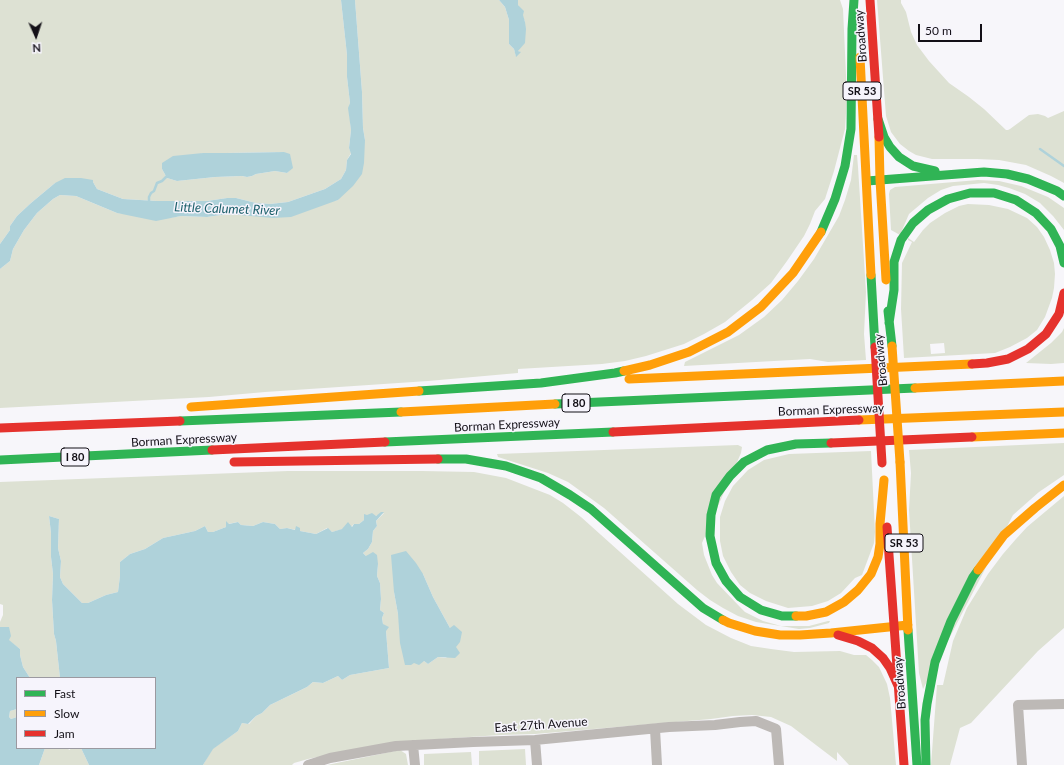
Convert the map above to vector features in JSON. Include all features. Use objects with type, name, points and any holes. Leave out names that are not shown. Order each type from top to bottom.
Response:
[{"type":"main road","name":"Broadway","points":[[855,0],[867,181],[882,463],[904,765]]},
{"type":"main road","points":[[541,383],[615,373],[650,366],[689,352],[728,332],[739,324],[761,307],[793,273],[820,233],[835,199],[845,166],[851,129],[852,29],[855,0]]},
{"type":"main road","name":"Broadway","points":[[870,0],[889,323],[900,462],[917,765]]},
{"type":"main road","points":[[878,119],[884,137],[899,157],[914,166],[931,170],[962,173]]},
{"type":"main road","points":[[867,181],[984,172],[1006,174],[1028,179],[1057,191],[1064,196]]},
{"type":"main road","points":[[889,323],[894,290],[894,262],[902,240],[913,224],[928,210],[948,199],[970,193],[994,193],[1016,200],[1036,213],[1050,229],[1060,246],[1064,263]]},
{"type":"main road","points":[[180,408],[541,383],[987,363],[1008,359],[1028,349],[1046,334],[1059,314],[1064,293]]},
{"type":"main road","name":"Borman Expressway","points":[[0,428],[1064,381]]},
{"type":"main road","name":"Borman Expressway","points":[[0,460],[1064,412]]},
{"type":"main road","points":[[89,424],[127,413]]},
{"type":"main road","points":[[884,480],[878,557],[871,574],[858,590],[844,602],[826,612],[806,616],[782,616],[761,610],[740,597],[726,581],[716,562],[710,536],[711,514],[716,495],[730,476],[744,462],[767,450],[796,444],[1064,433]]},
{"type":"main road","points":[[149,454],[208,460]]},
{"type":"main road","points":[[223,461],[466,459],[506,466],[541,478],[591,509],[703,608],[729,623],[755,631],[780,635],[831,633],[908,625]]},
{"type":"main road","points":[[926,765],[926,720],[929,691],[935,662],[954,615],[973,577],[1004,535],[1064,485]]},
{"type":"main road","points":[[831,633],[858,641],[872,648],[883,658],[890,668],[898,688]]},
{"type":"street","points":[[1022,765],[1018,705],[1064,704]]},
{"type":"street","name":"East 27th Avenue","points":[[308,765],[342,756],[396,746],[535,740],[655,728],[756,721],[776,729],[779,765]]},
{"type":"street","points":[[655,728],[657,765]]},
{"type":"street","points":[[535,740],[537,765]]},
{"type":"street","points":[[413,745],[414,765]]},
{"type":"shaded area","points":[[0,0],[341,0],[347,55],[351,130],[349,148],[351,153],[347,160],[346,170],[341,179],[325,189],[288,202],[270,204],[256,203],[236,198],[207,201],[123,199],[97,189],[93,182],[55,183],[17,216],[10,226],[10,230],[0,244]],"holes":[[[284,152],[290,170],[287,173],[275,171],[247,177],[215,177],[177,181],[167,178],[162,169],[203,153]]]},
{"type":"shaded area","points":[[355,0],[499,0],[505,7],[509,20],[509,44],[514,49],[516,56],[520,52],[518,51],[525,22],[518,5],[518,0],[840,0],[843,9],[847,97],[845,129],[825,199],[815,211],[804,236],[787,261],[771,283],[752,300],[725,322],[704,334],[684,344],[646,356],[602,364],[518,369],[518,373],[428,381],[209,397],[0,408],[0,269],[10,261],[13,249],[24,230],[37,213],[53,199],[60,195],[76,196],[117,213],[169,218],[181,216],[207,217],[228,214],[250,215],[338,200],[365,140]]},
{"type":"shaded area","points":[[877,0],[901,0],[911,32],[917,45],[929,61],[949,83],[984,109],[1006,130],[1010,129],[1029,115],[1038,114],[1048,118],[1064,111],[1064,183],[1026,165],[999,160],[932,159],[916,155],[900,144],[891,132],[886,116]]},
{"type":"shaded area","points":[[854,155],[857,155],[866,292],[864,334],[866,360],[828,362],[810,359],[684,366],[685,362],[739,335],[764,317],[782,300],[798,281],[814,259],[839,216],[851,180]]},
{"type":"shaded area","points":[[978,180],[999,181],[1021,186],[1048,197],[1064,208],[1064,230],[1040,203],[1025,194],[998,185],[984,183],[953,186],[941,190],[928,198],[909,214],[900,235],[891,230],[889,194],[890,190],[895,187]]},
{"type":"shaded area","points":[[968,204],[989,205],[1008,209],[1027,218],[1037,227],[1044,237],[1054,263],[1055,274],[1052,298],[1045,317],[1037,330],[1027,338],[1010,347],[995,353],[904,358],[901,309],[902,263],[912,242],[908,240],[908,238],[914,242],[930,223],[959,206]],"holes":[[[944,343],[945,353],[931,354],[930,344]]]},
{"type":"shaded area","points":[[1064,328],[1064,363],[1026,363],[1051,343]]},
{"type":"shaded area","points":[[1064,443],[1064,475],[1039,492],[1013,515],[923,689],[919,673],[909,510],[911,473],[909,450]]},
{"type":"shaded area","points":[[738,445],[742,447],[741,453],[702,543],[704,555],[712,575],[717,583],[745,612],[763,621],[781,626],[809,626],[830,621],[829,623],[799,629],[756,622],[738,616],[710,600],[697,590],[604,508],[568,482],[548,473],[498,457],[497,454]]},
{"type":"shaded area","points":[[871,451],[875,532],[874,543],[862,575],[855,578],[841,593],[828,601],[812,606],[788,608],[766,601],[750,593],[740,585],[723,556],[720,541],[720,517],[725,501],[733,486],[748,470],[764,460],[789,454]]},
{"type":"shaded area","points":[[288,471],[474,472],[506,478],[550,495],[563,503],[581,517],[678,604],[706,625],[731,638],[751,646],[794,652],[840,651],[854,655],[866,655],[879,667],[887,684],[890,698],[896,765],[849,765],[837,752],[837,761],[791,726],[771,717],[752,715],[535,734],[425,740],[366,747],[308,759],[292,765],[203,765],[212,749],[238,731],[242,723],[249,724],[256,716],[262,713],[270,705],[307,687],[313,682],[323,683],[338,676],[342,680],[350,675],[389,668],[386,631],[382,618],[384,613],[380,610],[380,583],[377,576],[378,564],[363,553],[368,549],[372,542],[373,531],[377,526],[376,521],[384,513],[364,520],[359,524],[354,524],[351,527],[332,532],[327,528],[316,534],[300,531],[296,527],[296,530],[287,528],[280,529],[275,524],[263,522],[253,526],[241,525],[238,522],[228,524],[226,522],[226,527],[213,532],[208,532],[205,526],[195,531],[163,538],[145,549],[130,554],[120,562],[118,592],[106,595],[88,603],[82,603],[63,584],[60,577],[61,561],[58,548],[59,519],[49,516],[53,574],[52,600],[54,634],[60,677],[29,677],[23,667],[20,649],[8,640],[9,627],[0,627],[0,622],[3,615],[3,605],[0,604],[0,482]],"holes":[[[423,574],[433,597],[450,628],[456,647],[446,658],[438,657],[428,664],[424,661],[414,663],[398,614],[394,592]]]},
{"type":"shaded area","points":[[1064,496],[1064,628],[1038,651],[971,723],[960,728],[950,765],[931,765],[937,685],[943,685],[953,641],[967,608],[988,574],[1003,554],[1027,527]]},
{"type":"shaded area","points":[[16,709],[16,717],[11,719],[9,717],[10,711]]},
{"type":"shaded area","points":[[45,749],[81,749],[89,765],[39,765]]},
{"type":"shaded area","points":[[525,749],[526,765],[479,765],[479,751]]},
{"type":"shaded area","points":[[400,750],[406,754],[408,765],[327,765]]},
{"type":"shaded area","points":[[471,752],[472,765],[424,765],[424,754]]},
{"type":"water","name":"Little Calumet River","points":[[341,0],[355,0],[365,140],[362,174],[353,186],[338,200],[291,217],[273,218],[228,214],[207,217],[181,216],[156,221],[117,213],[76,196],[60,195],[37,213],[24,230],[13,249],[10,261],[0,269],[0,244],[10,230],[10,226],[17,216],[55,183],[65,178],[93,180],[97,189],[123,199],[207,201],[236,198],[256,203],[270,204],[288,202],[325,189],[341,179],[346,170],[347,160],[351,154],[349,148],[351,130],[348,108],[350,103],[347,77],[347,55]]},
{"type":"water","points":[[499,0],[518,0],[518,5],[524,11],[523,15],[526,29],[525,43],[518,51],[521,52],[516,57],[514,49],[509,44],[509,20],[505,7]]},
{"type":"water","points":[[284,152],[290,154],[293,168],[287,173],[275,171],[247,177],[215,177],[177,181],[167,178],[162,169],[162,163],[173,156],[203,153]]},
{"type":"water","points":[[381,512],[384,512],[376,521],[377,526],[373,531],[372,542],[368,549],[363,553],[366,556],[373,552],[377,555],[377,576],[380,583],[381,599],[380,610],[384,613],[382,618],[383,624],[389,627],[386,631],[389,668],[350,675],[342,680],[338,676],[323,683],[313,682],[307,687],[270,705],[248,724],[242,723],[238,731],[213,749],[203,765],[89,765],[81,749],[156,749],[156,677],[60,677],[54,634],[52,600],[53,574],[49,516],[59,519],[58,548],[61,561],[60,577],[63,584],[82,603],[88,603],[106,595],[118,592],[120,562],[130,554],[145,549],[163,538],[195,531],[205,526],[208,532],[213,532],[226,527],[226,521],[229,524],[238,522],[241,525],[253,526],[263,522],[275,524],[280,529],[287,528],[295,530],[296,526],[300,528],[300,531],[316,534],[328,528],[332,532],[342,529],[348,522],[352,527],[354,524],[359,524],[364,520],[364,514],[367,515],[372,513],[376,516]]},
{"type":"water","points":[[406,551],[423,574],[433,597],[450,628],[454,625],[462,632],[460,642],[456,647],[460,653],[455,658],[438,657],[428,664],[424,661],[419,665],[414,663],[411,665],[405,665],[400,643],[391,555]]},
{"type":"water","points":[[0,627],[9,627],[11,636],[9,640],[20,649],[23,667],[29,677],[16,677],[16,709],[10,711],[9,717],[11,719],[16,717],[16,749],[45,749],[39,765],[0,765]]},
{"type":"waterway","points":[[1040,149],[1064,166]]},
{"type":"waterway","points":[[149,203],[149,197],[154,191],[157,183],[162,181],[168,175]]},
{"type":"traffic: fast","points":[[821,232],[835,199],[845,166],[851,129],[852,29],[854,0]]},
{"type":"traffic: fast","points":[[878,119],[884,137],[899,157],[913,166],[935,171]]},
{"type":"traffic: fast","points":[[867,181],[984,172],[1007,174],[1028,179],[1057,191],[1064,196]]},
{"type":"traffic: fast","points":[[889,323],[894,290],[894,262],[901,240],[913,223],[928,210],[948,199],[970,193],[994,193],[1016,200],[1036,213],[1051,229],[1060,246],[1064,263]]},
{"type":"traffic: fast","points":[[871,275],[875,347]]},
{"type":"traffic: fast","points":[[888,311],[892,346]]},
{"type":"traffic: fast","points":[[419,391],[541,383],[624,371]]},
{"type":"traffic: fast","points":[[555,404],[915,388]]},
{"type":"traffic: fast","points":[[180,421],[401,412]]},
{"type":"traffic: fast","points":[[385,442],[613,432]]},
{"type":"traffic: fast","points":[[796,616],[782,616],[761,610],[740,597],[726,581],[716,563],[710,536],[711,515],[716,495],[730,476],[744,462],[767,450],[796,444],[831,443]]},
{"type":"traffic: fast","points":[[0,460],[212,450]]},
{"type":"traffic: fast","points":[[438,459],[466,459],[506,466],[541,478],[591,509],[703,608],[723,620]]},
{"type":"traffic: fast","points":[[926,765],[925,720],[935,662],[951,621],[978,570]]},
{"type":"traffic: fast","points":[[908,630],[917,765]]},
{"type":"traffic: slow","points":[[860,57],[871,275]]},
{"type":"traffic: slow","points":[[879,137],[886,280]]},
{"type":"traffic: slow","points":[[624,371],[650,365],[689,352],[728,332],[761,307],[793,273],[821,232]]},
{"type":"traffic: slow","points":[[892,346],[900,462]]},
{"type":"traffic: slow","points":[[629,379],[972,364]]},
{"type":"traffic: slow","points":[[915,388],[1064,381]]},
{"type":"traffic: slow","points":[[191,407],[419,391]]},
{"type":"traffic: slow","points":[[401,412],[555,404]]},
{"type":"traffic: slow","points":[[859,420],[1064,412]]},
{"type":"traffic: slow","points":[[972,437],[1064,433]]},
{"type":"traffic: slow","points":[[900,462],[908,630]]},
{"type":"traffic: slow","points":[[796,616],[806,616],[826,612],[844,602],[858,590],[871,574],[878,557],[880,544],[880,524],[884,480]]},
{"type":"traffic: slow","points":[[978,570],[1004,535],[1064,485]]},
{"type":"traffic: slow","points":[[723,620],[755,631],[780,635],[831,633],[908,625]]},
{"type":"traffic: jam","points":[[870,0],[879,137]]},
{"type":"traffic: jam","points":[[972,364],[1008,359],[1028,349],[1046,334],[1059,314],[1064,293]]},
{"type":"traffic: jam","points":[[875,347],[882,463]]},
{"type":"traffic: jam","points":[[613,432],[859,420]]},
{"type":"traffic: jam","points":[[0,428],[180,421]]},
{"type":"traffic: jam","points":[[831,443],[972,437]]},
{"type":"traffic: jam","points":[[212,450],[385,442]]},
{"type":"traffic: jam","points":[[234,462],[438,459]]},
{"type":"traffic: jam","points":[[887,527],[904,765]]},
{"type":"traffic: jam","points":[[838,635],[858,641],[872,648],[883,658],[890,668],[899,688]]}]
